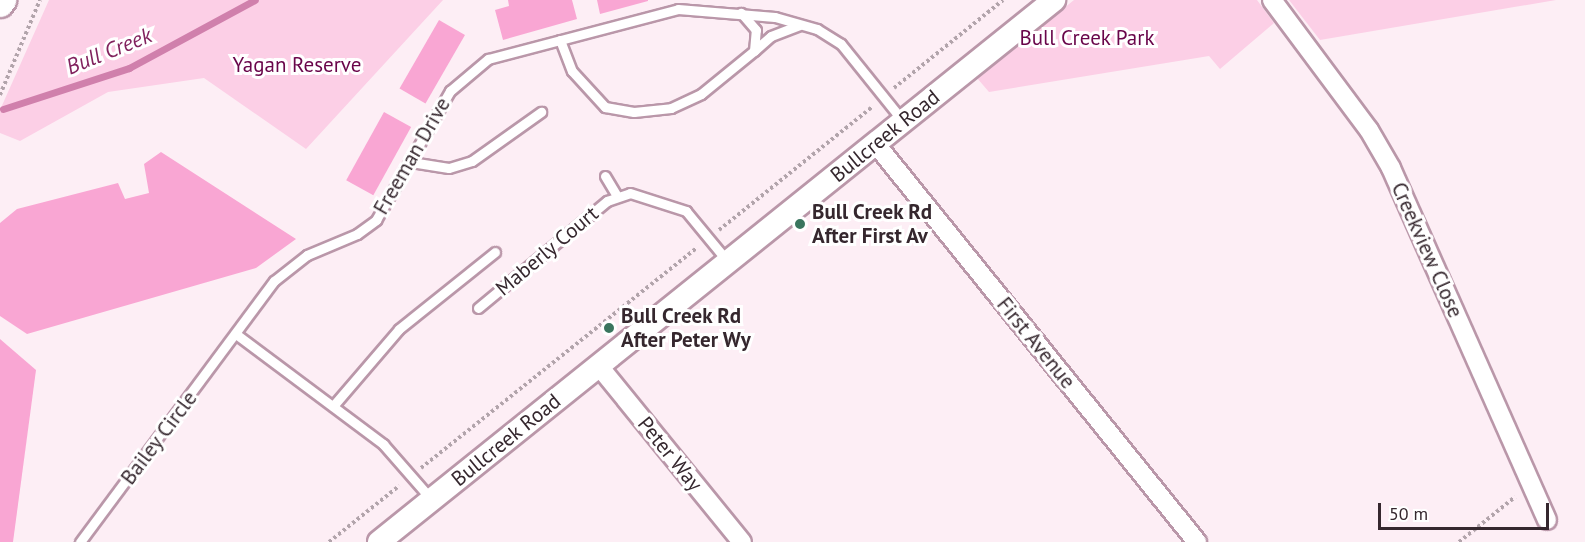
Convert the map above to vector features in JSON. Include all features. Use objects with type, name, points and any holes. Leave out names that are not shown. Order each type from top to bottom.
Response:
[{"type":"street","name":"Bullcreek Road","points":[[380,542],[1054,0]]},
{"type":"street","name":"Creekview Close","points":[[1272,0],[1369,130],[1391,168],[1547,520]]},
{"type":"street","name":"First Avenue","points":[[875,143],[1197,542]]},
{"type":"street","name":"Peter Way","points":[[598,365],[742,542]]},
{"type":"lane","name":"Freeman Drive","points":[[236,334],[290,266],[367,229],[466,72],[488,59],[678,9],[741,13],[799,25],[841,44],[903,121]]},
{"type":"lane","points":[[741,13],[756,30],[754,51]]},
{"type":"lane","points":[[560,40],[572,71],[600,103],[634,112],[685,103],[771,36],[799,25]]},
{"type":"lane","points":[[411,162],[449,168],[472,161],[541,112]]},
{"type":"lane","name":"Maberly Court","points":[[604,176],[617,196]]},
{"type":"lane","name":"Maberly Court","points":[[478,308],[617,196],[630,193],[674,203],[709,238],[728,262]]},
{"type":"lane","points":[[333,406],[399,329],[495,252]]},
{"type":"lane","points":[[236,334],[384,444],[432,500]]},
{"type":"lane","name":"Bailey Circle","points":[[80,542],[236,334]]},
{"type":"path","points":[[0,95],[40,0]]},
{"type":"path","points":[[329,542],[1003,0]]},
{"type":"path","points":[[1459,542],[1533,488]]},
{"type":"green space","name":"Yagan Reserve","points":[[49,0],[443,0],[306,149],[204,78],[108,92],[20,141],[0,133],[0,110]]},
{"type":"green space","name":"Bull Creek Park","points":[[1074,0],[1257,0],[1274,23],[1220,69],[1209,56],[989,92],[977,78]]},
{"type":"green space","points":[[1289,0],[1556,0],[1320,40]]},
{"type":"building","points":[[508,0],[572,0],[577,19],[503,40],[495,10],[509,6]]},
{"type":"building","points":[[597,0],[648,0],[648,1],[600,14]]},
{"type":"building","points":[[439,20],[465,35],[425,103],[400,88]]},
{"type":"building","points":[[384,112],[411,127],[373,195],[346,180]]},
{"type":"building","points":[[161,152],[296,239],[256,268],[27,334],[0,316],[0,223],[17,209],[118,183],[125,199],[149,193],[144,164]]},
{"type":"building","points":[[0,339],[36,370],[13,542],[0,542]]},
{"type":"waterway","name":"Bull Creek","points":[[3,109],[129,68],[255,0]]},
{"type":"place","name":"Bull Creek Rd After First Av","points":[[800,224]]},
{"type":"place","name":"Bull Creek Rd After Peter Wy","points":[[609,328]]}]
